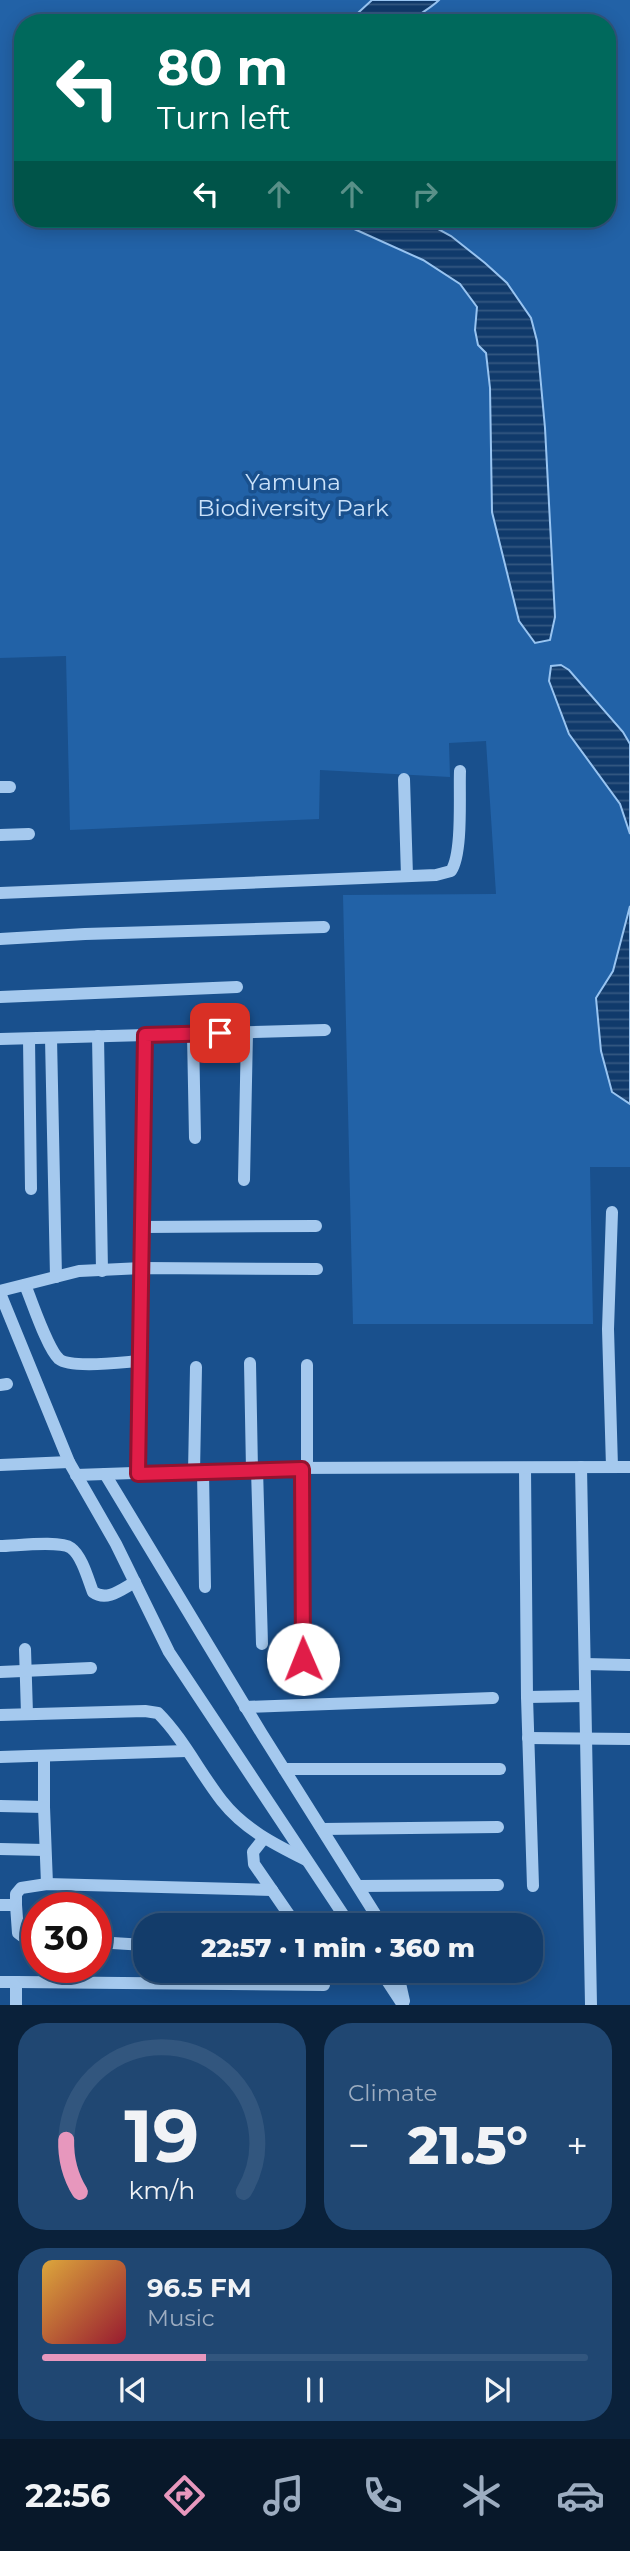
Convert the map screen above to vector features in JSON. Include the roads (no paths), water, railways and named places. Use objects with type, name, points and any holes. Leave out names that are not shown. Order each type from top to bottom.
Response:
[{"type":"street","points":[[0,893],[436,875],[451,871],[458,852],[460,771]]},
{"type":"street","points":[[404,779],[407,876]]},
{"type":"street","points":[[0,835],[29,834]]},
{"type":"street","points":[[0,939],[324,927]]},
{"type":"street","points":[[0,997],[237,987]]},
{"type":"street","points":[[0,1039],[325,1030]]},
{"type":"street","points":[[244,1180],[247,1032]]},
{"type":"street","points":[[193,1034],[195,1138]]},
{"type":"street","points":[[138,1474],[145,1035]]},
{"type":"street","points":[[98,1037],[102,1271]]},
{"type":"street","points":[[51,1038],[56,1277]]},
{"type":"street","points":[[29,1039],[31,1189]]},
{"type":"street","points":[[612,1212],[608,1328],[612,1467]]},
{"type":"street","points":[[142,1227],[316,1226]]},
{"type":"street","points":[[317,1269],[142,1268],[79,1271],[0,1292],[5,1318],[69,1462],[116,1544],[169,1652],[307,1860],[338,1913]]},
{"type":"street","points":[[25,1285],[59,1359],[83,1363],[140,1362]]},
{"type":"street","points":[[250,1363],[262,1644]]},
{"type":"street","points":[[303,1659],[307,1365]]},
{"type":"street","points":[[196,1367],[205,1587]]},
{"type":"street","points":[[0,1465],[69,1462]]},
{"type":"street","points":[[581,1467],[591,2005]]},
{"type":"street","points":[[76,1475],[255,1469],[630,1467]]},
{"type":"street","points":[[525,1468],[527,1697],[533,1886]]},
{"type":"street","points":[[105,1474],[245,1707],[375,1913]]},
{"type":"street","points":[[0,1546],[62,1545],[77,1554],[93,1592],[99,1596],[107,1596],[135,1582]]},
{"type":"street","points":[[25,1649],[27,1714]]},
{"type":"street","points":[[585,1664],[630,1665]]},
{"type":"street","points":[[0,1672],[91,1668]]},
{"type":"street","points":[[527,1697],[585,1696]]},
{"type":"street","points":[[245,1707],[493,1698]]},
{"type":"street","points":[[0,1715],[149,1711],[162,1717],[224,1803],[254,1832],[307,1860]]},
{"type":"street","points":[[528,1738],[630,1739]]},
{"type":"street","points":[[0,1757],[44,1758],[186,1751]]},
{"type":"street","points":[[44,1758],[47,1884]]},
{"type":"street","points":[[284,1769],[500,1769]]},
{"type":"street","points":[[0,1806],[44,1807]]},
{"type":"street","points":[[322,1829],[498,1827]]},
{"type":"street","points":[[264,1838],[252,1857],[288,1913]]},
{"type":"street","points":[[0,1849],[45,1850]]},
{"type":"street","points":[[21,1934],[18,1933],[16,1905],[16,1894],[20,1888],[47,1884],[272,1890]]},
{"type":"street","points":[[358,1885],[498,1885]]},
{"type":"street","points":[[0,1905],[16,1905]]},
{"type":"street","points":[[112,1943],[133,1944]]},
{"type":"street","points":[[0,1982],[324,1985]]},
{"type":"street","points":[[16,1982],[16,2005]]},
{"type":"street","points":[[389,1983],[404,2005]]},
{"type":"street","points":[[400,1983],[404,2005]]},
{"type":"park label","name":"Yamuna Biodiversity Park","points":[[293,495]]}]
